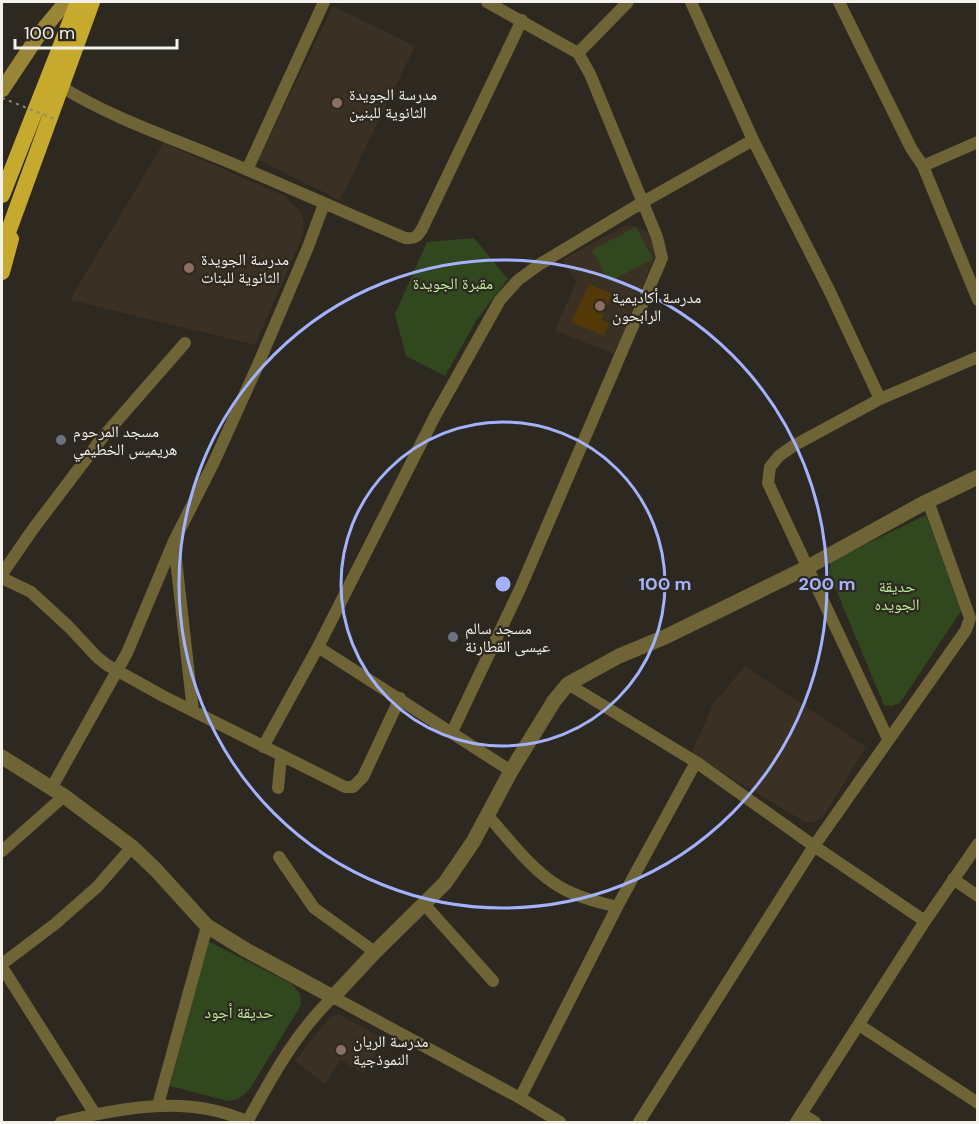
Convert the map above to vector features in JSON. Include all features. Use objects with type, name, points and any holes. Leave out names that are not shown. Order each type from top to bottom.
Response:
[{"type":"highway","points":[[2,195],[78,2]]},
{"type":"highway","points":[[2,249],[92,2]]},
{"type":"highway","points":[[2,272],[18,206]]},
{"type":"main road","points":[[2,90],[40,33],[66,2]]},
{"type":"street","points":[[247,170],[324,2]]},
{"type":"street","points":[[452,732],[520,589],[663,258],[590,74],[578,53],[487,2]]},
{"type":"street","points":[[578,53],[628,2]]},
{"type":"street","points":[[691,2],[753,140],[829,290],[880,399]]},
{"type":"street","points":[[839,2],[922,166],[978,300]]},
{"type":"street","points":[[60,86],[112,114],[324,204],[405,238],[417,237],[423,229],[522,20]]},
{"type":"street","points":[[263,747],[318,647],[435,416],[500,300],[518,280],[540,264],[642,202],[753,140]]},
{"type":"street","points":[[922,166],[978,142]]},
{"type":"street","points":[[2,851],[58,791],[118,671],[174,541],[214,462],[247,388],[308,247],[324,204]]},
{"type":"street","points":[[185,343],[102,438],[2,576],[31,592],[97,657],[118,671],[281,757],[345,787],[353,787],[363,777],[399,698]]},
{"type":"street","points":[[888,739],[768,483],[770,467],[779,456],[793,446],[880,399],[978,357]]},
{"type":"street","points":[[61,1122],[95,1114],[158,1105],[210,1109],[248,1122],[298,1036],[375,952],[445,883],[460,863],[511,771],[554,700],[568,684],[620,656],[665,637],[808,567],[928,501],[978,477]]},
{"type":"street","points":[[639,1122],[814,846],[966,630],[970,618],[928,501]]},
{"type":"street","points":[[174,541],[193,711]]},
{"type":"street","points":[[318,647],[511,771]]},
{"type":"street","points":[[568,684],[696,762],[925,921]]},
{"type":"street","points":[[2,757],[58,791],[132,847],[207,926],[246,950],[520,1098],[560,1122]]},
{"type":"street","points":[[279,788],[281,757]]},
{"type":"street","points":[[520,1098],[666,813],[696,762]]},
{"type":"street","points":[[488,816],[538,870],[560,887],[617,907]]},
{"type":"street","points":[[814,1122],[799,1118],[925,921],[978,844]]},
{"type":"street","points":[[95,1114],[2,965],[97,888],[132,847]]},
{"type":"street","points":[[279,857],[314,908],[375,952]]},
{"type":"street","points":[[953,879],[978,896]]},
{"type":"street","points":[[424,904],[493,981]]},
{"type":"street","points":[[158,1105],[207,926]]},
{"type":"street","points":[[859,1025],[978,1103]]},
{"type":"path","points":[[2,98],[57,120]]},
{"type":"shaded area","name":"مدرسة الجويدة الثانوية للبنين","points":[[333,6],[415,46],[340,200],[258,160]]},
{"type":"shaded area","name":"مدرسة الجويدة الثانوية للبنات","points":[[163,143],[285,196],[301,213],[304,224],[303,235],[255,345],[70,300]]},
{"type":"shaded area","name":"مدرسة أكاديمية الرابحون","points":[[631,225],[651,235],[658,249],[614,354],[555,331],[576,281],[562,260],[624,226]]},
{"type":"shaded area","points":[[745,666],[866,747],[823,817],[815,822],[807,823],[691,754],[714,703]]},
{"type":"shaded area","name":"مدرسة الريان النموذجية","points":[[339,1014],[385,1040],[363,1073],[341,1060],[325,1084],[295,1061],[330,1017]]},
{"type":"green space","points":[[636,227],[653,259],[609,282],[592,250]]},
{"type":"green space","name":"مقبرة الجويدة","points":[[474,238],[508,279],[477,319],[445,376],[406,356],[395,314],[427,242]]},
{"type":"green space","name":"حديقة الجويده","points":[[926,515],[961,611],[900,703],[892,706],[884,705],[829,573],[831,561]]},
{"type":"green space","name":"حديقة أجود","points":[[208,941],[292,984],[300,994],[301,1005],[251,1087],[235,1100],[228,1101],[170,1086]]},
{"type":"building","points":[[589,284],[612,294],[601,320],[609,323],[604,336],[571,322]]},
{"type":"place","name":"مدرسة الجويدة الثانوية للبنين","points":[[337,103]]},
{"type":"place","name":"مدرسة الجويدة الثانوية للبنات","points":[[189,268]]},
{"type":"place","name":"مدرسة أكاديمية الرابحون","points":[[600,306]]},
{"type":"place","name":"مسجد المرحوم هريميس الخطيمي","points":[[61,440]]},
{"type":"place","name":"مسجد سالم عيسى القطارنة","points":[[453,637]]},
{"type":"place","name":"مدرسة الريان النموذجية","points":[[341,1050]]}]
